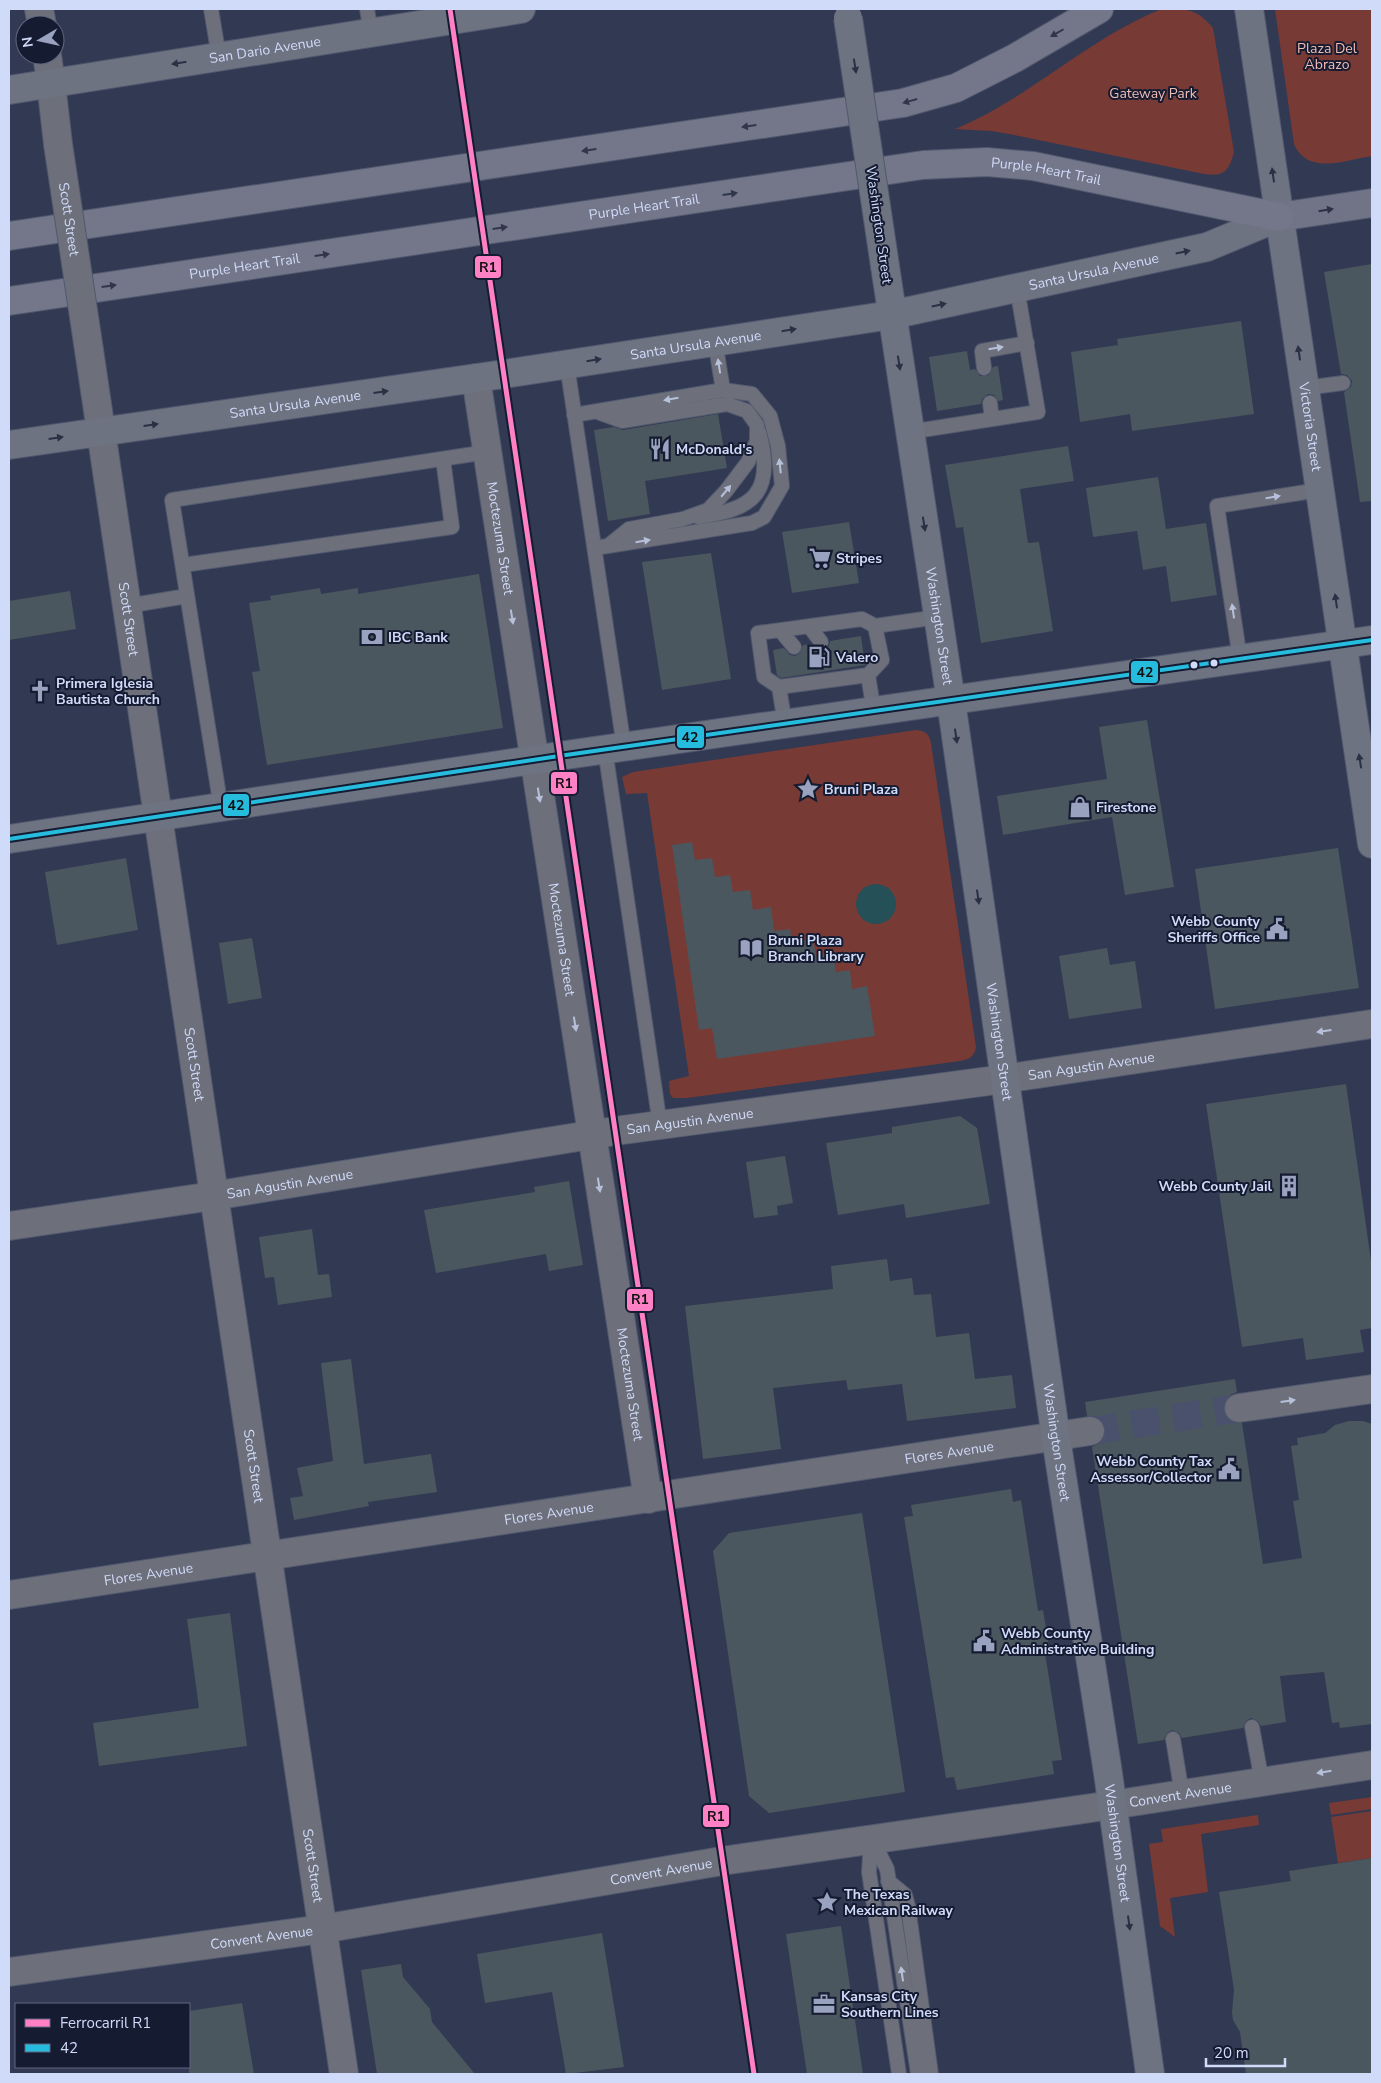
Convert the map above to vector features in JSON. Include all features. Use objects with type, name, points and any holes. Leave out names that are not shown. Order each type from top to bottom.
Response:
[{"type":"highway","points":[[9,236],[903,103],[956,88],[1014,58],[1099,9]]},
{"type":"highway","name":"Purple Heart Trail","points":[[9,301],[923,165],[987,162],[1032,166],[1279,217]]},
{"type":"highway","name":"Santa Ursula Avenue","points":[[1279,217],[1372,203]]},
{"type":"main road","name":"San Dario Avenue","points":[[9,90],[218,57],[369,21],[521,9]]},
{"type":"main road","name":"Victoria Street","points":[[1249,9],[1372,844]]},
{"type":"main road","name":"Washington Street","points":[[847,13],[891,315],[951,701],[1056,1438],[1112,1805],[1150,2074]]},
{"type":"main road","name":"Santa Ursula Avenue","points":[[9,445],[567,365],[891,315],[1208,247],[1279,217]]},
{"type":"main road","points":[[9,839],[614,748],[1372,640]]},
{"type":"street","name":"Scott Street","points":[[48,65],[157,817],[344,2074]]},
{"type":"street","name":"Moctezuma Street","points":[[476,378],[648,1499]]},
{"type":"street","name":"San Agustin Avenue","points":[[9,1226],[214,1196],[591,1135],[1004,1079],[1372,1024]]},
{"type":"street","points":[[1239,1408],[1372,1389]]},
{"type":"street","name":"Flores Avenue","points":[[9,1595],[1056,1438],[1090,1431]]},
{"type":"street","name":"Convent Avenue","points":[[9,1972],[322,1929],[722,1861],[1112,1805],[1372,1765]]},
{"type":"lane","points":[[211,9],[218,57]]},
{"type":"lane","points":[[909,432],[1038,412],[1018,288]]},
{"type":"lane","points":[[715,342],[723,390]]},
{"type":"lane","points":[[984,368],[982,351],[1027,343]]},
{"type":"lane","points":[[567,365],[574,415],[601,547],[614,748],[660,1125]]},
{"type":"lane","points":[[1304,388],[1343,383]]},
{"type":"lane","points":[[574,415],[723,390],[752,394],[770,416],[778,446],[782,486],[772,507],[764,517],[752,523],[601,547]]},
{"type":"lane","points":[[990,403],[992,419]]},
{"type":"lane","points":[[598,412],[622,420],[728,404],[748,411],[757,425],[765,457],[761,486],[754,498],[740,508],[725,514],[628,529],[601,547]]},
{"type":"lane","points":[[683,519],[708,510],[726,491],[748,462],[757,441],[757,425]]},
{"type":"lane","points":[[220,808],[172,500],[487,452]]},
{"type":"lane","points":[[182,565],[452,526],[442,459]]},
{"type":"lane","points":[[1240,659],[1217,506],[1319,490]]},
{"type":"lane","points":[[127,606],[187,596]]},
{"type":"lane","points":[[785,724],[779,688],[764,677],[758,633],[862,619],[875,626],[938,617]]},
{"type":"lane","points":[[809,626],[821,642]]},
{"type":"lane","points":[[868,675],[882,660],[875,626]]},
{"type":"lane","points":[[780,630],[794,647]]},
{"type":"lane","points":[[779,688],[816,677],[847,673],[868,675]]},
{"type":"lane","points":[[868,675],[874,712]]},
{"type":"lane","points":[[1252,1727],[1262,1782]]},
{"type":"lane","points":[[1173,1739],[1182,1794]]},
{"type":"lane","points":[[872,1838],[887,1870],[918,2074]]},
{"type":"lane","points":[[872,1838],[868,1872],[900,2074]]},
{"type":"lane","points":[[888,1881],[905,1895],[908,1906],[931,2074]]},
{"type":"green space","name":"Gateway Park","points":[[1162,9],[1178,9],[1196,13],[1213,28],[1234,152],[1230,164],[1225,171],[1211,175],[1204,174],[992,131],[955,129],[1009,101],[1109,36],[1135,21]]},
{"type":"green space","name":"Plaza Del Abrazo","points":[[1275,9],[1372,9],[1372,156],[1328,164],[1308,160],[1300,154],[1294,144]]},
{"type":"green space","name":"Bruni Plaza","points":[[916,730],[926,734],[931,743],[976,1047],[973,1055],[961,1061],[687,1098],[673,1098],[670,1094],[669,1081],[689,1076],[647,793],[626,794],[622,777],[633,772]]},
{"type":"green space","points":[[1372,1797],[1372,1809],[1331,1815],[1329,1803]]},
{"type":"green space","points":[[1372,1811],[1372,1858],[1338,1863],[1331,1817]]},
{"type":"green space","points":[[1258,1815],[1259,1825],[1201,1834],[1208,1892],[1170,1898],[1175,1937],[1160,1926],[1149,1844],[1163,1842],[1161,1829]]},
{"type":"shaded area","points":[[880,884],[887,887],[893,893],[896,904],[895,912],[887,921],[880,924],[872,924],[865,921],[857,912],[856,900],[859,893],[868,885]]},
{"type":"building","points":[[1372,264],[1372,501],[1360,502],[1344,392],[1351,387],[1352,381],[1347,375],[1341,374],[1324,272]]},
{"type":"building","points":[[1241,321],[1254,414],[1132,431],[1130,414],[1080,422],[1071,352],[1118,345],[1117,339]]},
{"type":"building","points":[[967,351],[970,370],[975,369],[980,376],[989,375],[993,367],[998,366],[1003,400],[998,401],[994,395],[988,394],[982,399],[981,404],[937,411],[929,357]]},
{"type":"building","name":"McDonald's","points":[[718,414],[727,468],[645,481],[650,514],[608,521],[594,430],[614,427],[623,430]]},
{"type":"building","points":[[1068,446],[1074,481],[1020,489],[1028,543],[1039,542],[1053,631],[981,643],[963,527],[956,528],[945,465]]},
{"type":"building","points":[[1158,477],[1166,529],[1206,523],[1217,595],[1171,602],[1166,566],[1143,570],[1137,531],[1093,537],[1086,488]]},
{"type":"building","name":"Stripes","points":[[849,522],[859,583],[792,593],[782,532]]},
{"type":"building","points":[[711,553],[731,679],[662,690],[642,562]]},
{"type":"building","name":"IBC Bank","points":[[479,574],[503,728],[267,765],[252,672],[260,671],[249,603],[271,600],[270,596],[320,588],[321,594],[358,588],[358,594]]},
{"type":"building","points":[[70,591],[76,629],[9,640],[9,601]]},
{"type":"building","name":"Valero","points":[[861,636],[865,665],[781,678],[777,675],[773,650],[784,648],[790,655],[795,656],[800,653],[803,645],[812,644],[817,650],[823,651],[829,646],[830,641]]},
{"type":"building","name":"Firestone","points":[[1147,720],[1174,887],[1125,895],[1112,817],[1003,835],[997,796],[1107,779],[1099,727]]},
{"type":"building","name":"Bruni Plaza Branch Library","points":[[692,842],[695,860],[712,858],[715,877],[730,875],[733,892],[750,890],[753,910],[771,907],[774,931],[790,929],[792,942],[813,939],[816,956],[833,953],[836,972],[850,970],[852,989],[867,986],[875,1036],[717,1059],[712,1028],[699,1030],[672,845]]},
{"type":"building","name":"Webb County Sheriffs Office","points":[[1338,848],[1359,988],[1215,1009],[1195,869]]},
{"type":"building","points":[[126,858],[138,930],[57,945],[45,872]]},
{"type":"building","points":[[252,938],[262,998],[228,1004],[219,943]]},
{"type":"building","points":[[1107,948],[1110,965],[1135,961],[1142,1008],[1069,1019],[1059,956]]},
{"type":"building","name":"Webb County Jail","points":[[1346,1084],[1372,1268],[1372,1328],[1360,1330],[1364,1352],[1306,1360],[1303,1338],[1242,1347],[1206,1104]]},
{"type":"building","points":[[960,1116],[977,1128],[990,1204],[906,1218],[904,1204],[838,1215],[826,1143],[892,1133],[892,1127]]},
{"type":"building","points":[[785,1156],[793,1203],[777,1206],[778,1215],[754,1218],[746,1162]]},
{"type":"building","points":[[569,1181],[583,1265],[549,1271],[546,1254],[436,1273],[424,1210],[535,1192],[534,1187]]},
{"type":"building","points":[[312,1229],[318,1275],[329,1274],[332,1297],[278,1305],[274,1277],[265,1278],[259,1237]]},
{"type":"building","points":[[887,1259],[890,1281],[912,1278],[914,1295],[931,1294],[936,1337],[969,1333],[975,1379],[1012,1375],[1016,1408],[907,1421],[902,1384],[848,1390],[846,1380],[773,1388],[781,1449],[703,1459],[685,1306],[833,1289],[831,1266]]},
{"type":"building","points":[[351,1359],[364,1464],[431,1454],[437,1492],[368,1502],[369,1506],[294,1520],[290,1498],[303,1496],[297,1468],[333,1461],[321,1363]]},
{"type":"building","points":[[1235,1379],[1237,1392],[1230,1395],[1225,1402],[1224,1411],[1226,1417],[1233,1422],[1242,1423],[1263,1564],[1302,1558],[1293,1501],[1299,1500],[1291,1446],[1298,1445],[1297,1438],[1325,1433],[1335,1425],[1349,1421],[1363,1421],[1372,1424],[1372,1724],[1340,1728],[1339,1722],[1332,1723],[1324,1672],[1280,1676],[1286,1722],[1261,1726],[1258,1721],[1251,1718],[1246,1721],[1243,1728],[1182,1738],[1179,1733],[1172,1730],[1167,1733],[1164,1740],[1138,1744],[1092,1447],[1100,1443],[1104,1437],[1105,1429],[1102,1421],[1095,1416],[1087,1416],[1085,1402]]},
{"type":"building","name":"Webb County Administrative Building","points":[[1011,1489],[1013,1502],[1021,1500],[1038,1611],[1043,1610],[1050,1652],[1045,1653],[1062,1760],[1052,1761],[1054,1774],[957,1790],[954,1777],[946,1778],[904,1517],[913,1516],[911,1505]]},
{"type":"building","points":[[862,1513],[905,1792],[769,1813],[749,1796],[713,1551],[729,1533]]},
{"type":"building","points":[[230,1613],[247,1746],[99,1766],[93,1723],[199,1708],[187,1619]]},
{"type":"building","points":[[1372,1858],[1372,2074],[1246,2074],[1240,2032],[1233,2020],[1234,1990],[1219,1892],[1291,1881],[1289,1871]]},
{"type":"building","name":"Kansas City Southern Lines","points":[[841,1926],[863,2074],[807,2074],[786,1934]]},
{"type":"building","points":[[602,1933],[624,2067],[566,2074],[552,1992],[485,2003],[477,1954]]},
{"type":"building","points":[[401,1964],[403,1977],[430,2009],[432,2022],[475,2074],[377,2074],[361,1970]]},
{"type":"building","points":[[242,2003],[254,2074],[189,2074],[190,2011]]},
{"type":"tunnel","points":[[1090,1431],[1239,1408]]},
{"type":"rail line","name":"R1","points":[[450,9],[754,2074]]},
{"type":"transit line","name":"42","points":[[9,839],[559,756],[1372,640]]},
{"type":"place","name":"McDonald's","points":[[660,449]]},
{"type":"place","name":"Stripes","points":[[820,558]]},
{"type":"place","name":"IBC Bank","points":[[372,637]]},
{"type":"place","name":"Valero","points":[[819,657]]},
{"type":"place","name":"Primera Iglesia Bautista Church","points":[[40,691]]},
{"type":"place","name":"Bruni Plaza","points":[[808,789]]},
{"type":"place","name":"Firestone","points":[[1080,807]]},
{"type":"place","name":"Webb County Sheriffs Office","points":[[1277,929]]},
{"type":"place","name":"Bruni Plaza Branch Library","points":[[751,948]]},
{"type":"place","name":"Webb County Jail","points":[[1289,1186]]},
{"type":"place","name":"Webb County Tax Assessor/Collector","points":[[1229,1469]]},
{"type":"place","name":"Webb County Administrative Building","points":[[984,1641]]},
{"type":"place","name":"The Texas Mexican Railway","points":[[827,1902]]},
{"type":"place","name":"Kansas City Southern Lines","points":[[824,2004]]}]
